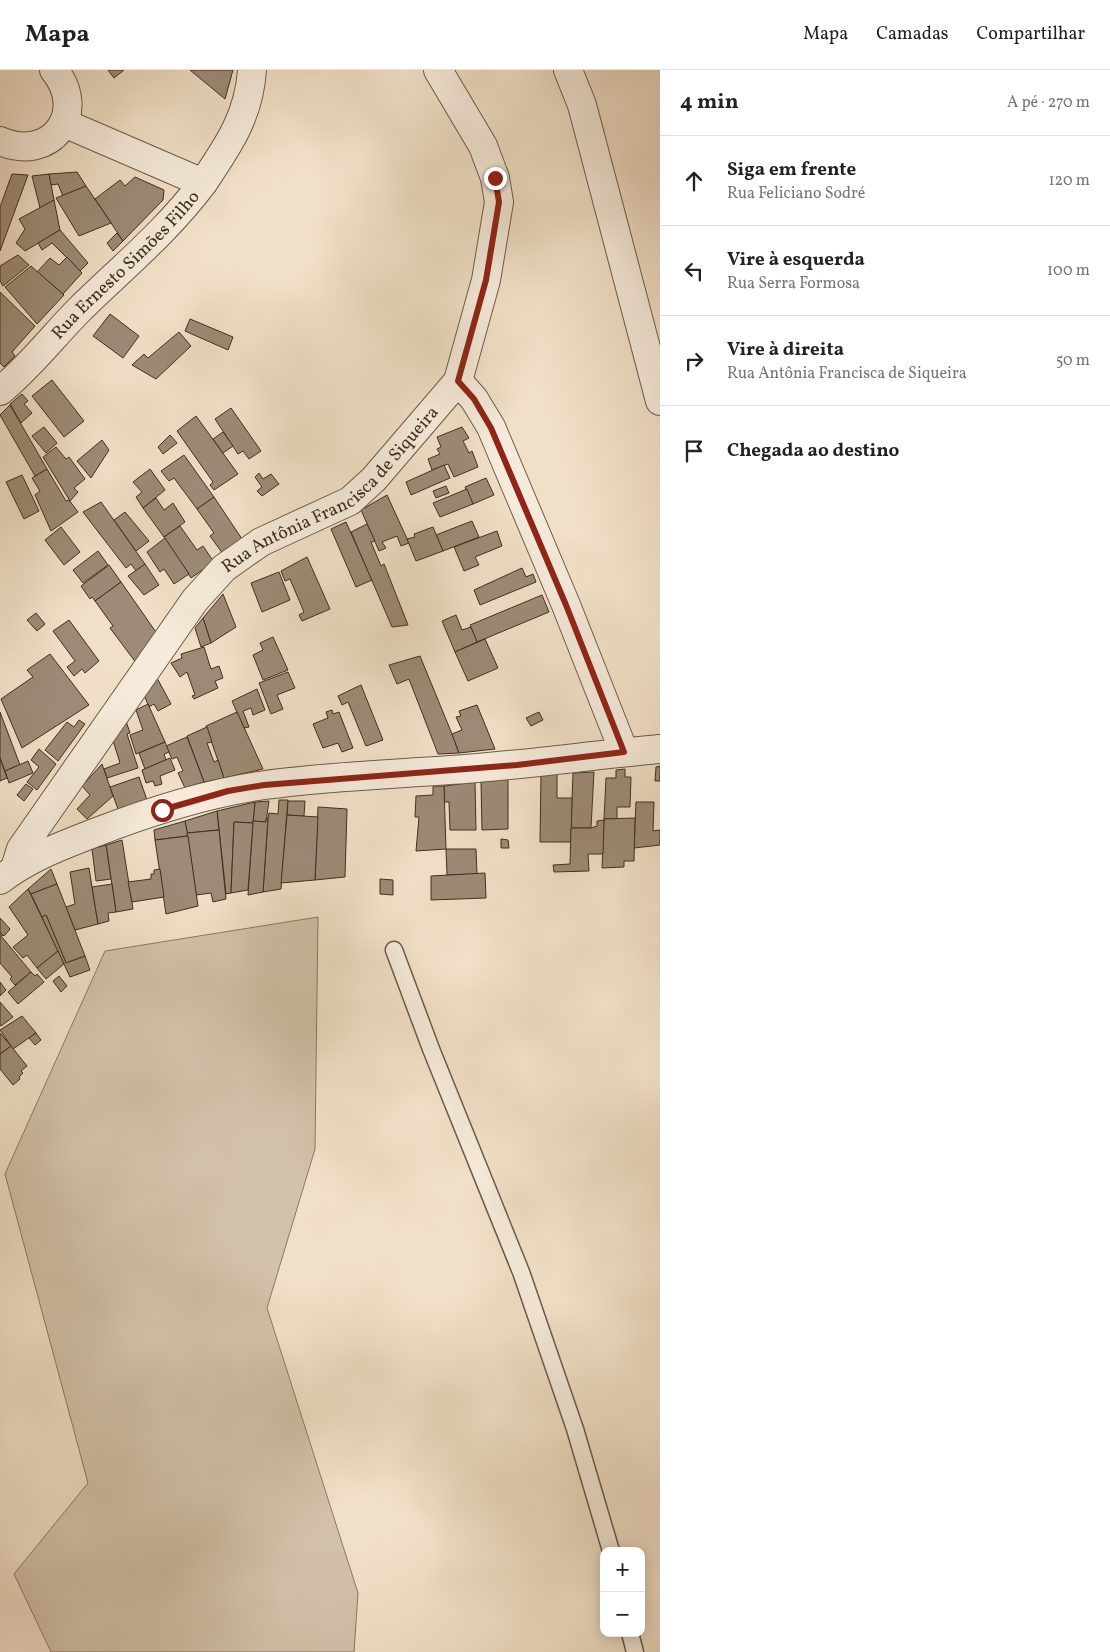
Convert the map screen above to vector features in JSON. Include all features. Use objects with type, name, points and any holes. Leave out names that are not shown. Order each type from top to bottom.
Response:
[{"type":"street","points":[[0,141],[13,146],[28,147],[43,144],[55,135],[64,123],[68,109],[68,94],[63,81],[54,70]]},
{"type":"street","name":"Rua Ernesto Simões Filho","points":[[0,391],[15,379],[79,311],[187,204],[236,134],[248,101],[252,70]]},
{"type":"street","name":"Rua Antônia Francisca de Siqueira","points":[[8,874],[21,849],[201,593],[224,568],[261,542],[350,501],[374,479],[458,381],[486,280],[499,202],[495,178],[483,146],[438,70]]},
{"type":"street","points":[[568,70],[582,105],[660,401]]},
{"type":"street","points":[[64,123],[203,183]]},
{"type":"street","points":[[458,381],[474,399],[491,428],[566,605],[624,752]]},
{"type":"street","points":[[8,874],[52,850],[110,827],[228,791],[317,779],[517,765],[660,749]]},
{"type":"lane","points":[[394,950],[431,1049],[521,1272],[574,1429],[610,1547]]},
{"type":"lane","points":[[631,1637],[634,1652]]},
{"type":"shaded area","points":[[318,917],[315,1149],[267,1308],[358,1593],[354,1652],[51,1652],[14,1574],[88,1483],[5,1174],[105,951]]},
{"type":"building","points":[[108,70],[124,70],[114,78]]},
{"type":"building","points":[[190,70],[233,70],[225,99]]},
{"type":"building","points":[[77,172],[86,186],[63,196],[58,184],[51,185],[49,174]]},
{"type":"building","points":[[12,174],[28,175],[0,251],[0,207]]},
{"type":"building","points":[[49,174],[54,200],[40,208],[32,176]]},
{"type":"building","points":[[135,177],[164,190],[163,200],[123,241],[95,199],[120,180],[125,186]]},
{"type":"building","points":[[86,186],[111,223],[79,236],[56,198]]},
{"type":"building","points":[[54,200],[60,230],[25,251],[16,243],[25,229],[19,219]]},
{"type":"building","points":[[60,230],[88,263],[80,271],[52,243],[42,250],[38,243]]},
{"type":"building","points":[[117,233],[123,241],[113,251],[107,243]]},
{"type":"building","points":[[18,255],[29,265],[3,286],[0,281],[0,266]]},
{"type":"building","points":[[67,257],[82,273],[63,294],[37,272],[50,258],[59,265]]},
{"type":"building","points":[[31,266],[64,295],[37,324],[5,287]]},
{"type":"building","points":[[0,292],[35,326],[12,352],[15,356],[4,367],[0,363]]},
{"type":"building","points":[[110,314],[139,336],[123,358],[93,336]]},
{"type":"building","points":[[190,319],[233,337],[228,350],[185,331]]},
{"type":"building","points":[[179,332],[191,346],[156,379],[132,365],[144,354],[148,358]]},
{"type":"building","points":[[52,380],[84,421],[64,437],[32,396]]},
{"type":"building","points":[[22,394],[28,401],[24,404],[32,413],[21,423],[10,404]]},
{"type":"building","points":[[10,405],[47,469],[35,476],[0,415]]},
{"type":"building","points":[[231,408],[261,451],[249,459],[243,451],[238,454],[215,419]]},
{"type":"building","points":[[196,416],[238,474],[214,490],[210,485],[213,482],[177,431]]},
{"type":"building","points":[[44,427],[57,443],[46,453],[32,436]]},
{"type":"building","points":[[462,427],[469,438],[463,441],[469,453],[472,451],[478,467],[454,477],[448,464],[432,470],[428,459],[440,454],[437,449],[441,447],[437,437]]},
{"type":"building","points":[[223,432],[233,446],[223,453],[213,439]]},
{"type":"building","points":[[170,435],[177,443],[163,454],[158,447]]},
{"type":"building","points":[[102,440],[109,450],[91,478],[77,461]]},
{"type":"building","points":[[56,447],[66,459],[69,457],[85,479],[74,488],[78,492],[70,501],[43,457]]},
{"type":"building","points":[[184,455],[214,497],[197,509],[174,478],[169,481],[161,471]]},
{"type":"building","points":[[444,465],[450,478],[411,495],[406,482]]},
{"type":"building","points":[[47,469],[66,501],[69,500],[78,512],[51,531],[35,495],[40,491],[32,478]]},
{"type":"building","points":[[150,469],[165,490],[143,508],[136,497],[142,492],[133,482]]},
{"type":"building","points":[[259,473],[263,479],[271,474],[279,484],[262,496],[257,491],[262,487],[255,477]]},
{"type":"building","points":[[22,475],[39,511],[24,519],[6,482]]},
{"type":"building","points":[[486,478],[494,495],[473,504],[465,487]]},
{"type":"building","points":[[446,486],[449,493],[436,498],[433,491]]},
{"type":"building","points":[[467,489],[473,504],[440,517],[433,503]]},
{"type":"building","points":[[387,495],[409,543],[401,546],[397,536],[382,542],[386,548],[379,551],[361,510]]},
{"type":"building","points":[[214,497],[242,539],[223,554],[210,536],[214,533],[197,509]]},
{"type":"building","points":[[156,498],[164,510],[173,503],[185,522],[164,537],[143,508]]},
{"type":"building","points":[[101,502],[145,564],[136,571],[131,564],[126,568],[83,512]]},
{"type":"building","points":[[125,512],[149,541],[136,551],[114,520]]},
{"type":"building","points":[[472,521],[479,537],[443,551],[436,535]]},
{"type":"building","points":[[346,522],[372,580],[356,587],[331,529]]},
{"type":"building","points":[[367,524],[375,541],[371,542],[381,566],[384,564],[408,625],[392,627],[351,532]]},
{"type":"building","points":[[180,526],[197,550],[203,546],[214,562],[191,578],[164,537]]},
{"type":"building","points":[[61,527],[80,552],[64,565],[45,540]]},
{"type":"building","points":[[433,527],[443,551],[416,561],[407,539],[415,537],[414,534]]},
{"type":"building","points":[[497,531],[502,546],[475,557],[479,565],[464,571],[454,547]]},
{"type":"building","points":[[165,538],[189,574],[174,584],[164,569],[160,572],[147,552]]},
{"type":"building","points":[[98,551],[108,565],[83,583],[73,570]]},
{"type":"building","points":[[307,557],[330,609],[302,621],[299,615],[304,612],[290,579],[285,581],[281,571]]},
{"type":"building","points":[[145,564],[159,585],[144,595],[128,576]]},
{"type":"building","points":[[109,565],[121,582],[95,601],[92,597],[90,599],[81,586]]},
{"type":"building","points":[[522,568],[526,577],[533,574],[536,582],[480,605],[474,590]]},
{"type":"building","points":[[279,572],[290,600],[262,612],[251,583]]},
{"type":"building","points":[[121,582],[158,635],[137,664],[110,628],[113,626],[95,601]]},
{"type":"building","points":[[223,594],[236,627],[211,643],[203,618]]},
{"type":"building","points":[[542,595],[549,612],[477,642],[470,625]]},
{"type":"building","points":[[36,613],[45,624],[37,631],[27,620]]},
{"type":"building","points":[[456,615],[462,630],[471,627],[477,642],[455,652],[442,621]]},
{"type":"building","points":[[203,618],[211,643],[201,647],[195,628]]},
{"type":"building","points":[[69,620],[99,661],[85,673],[82,669],[74,676],[67,667],[75,661],[53,631]]},
{"type":"building","points":[[273,637],[288,670],[263,680],[253,655],[263,650],[260,643]]},
{"type":"building","points":[[485,639],[498,668],[468,681],[455,652]]},
{"type":"building","points":[[204,647],[211,669],[219,666],[223,678],[215,681],[218,688],[194,699],[192,696],[195,695],[187,672],[180,677],[171,663],[182,658],[181,654]]},
{"type":"building","points":[[50,654],[89,705],[22,748],[1,699],[33,677],[27,670]]},
{"type":"building","points":[[420,656],[459,753],[438,754],[409,679],[397,684],[389,665]]},
{"type":"building","points":[[288,672],[295,688],[277,695],[283,709],[271,714],[259,683]]},
{"type":"building","points":[[157,678],[171,704],[158,711],[154,704],[149,707],[144,695]]},
{"type":"building","points":[[361,685],[383,740],[366,746],[348,702],[342,705],[338,696]]},
{"type":"building","points":[[257,689],[265,710],[253,715],[251,708],[243,711],[249,727],[244,728],[232,701]]},
{"type":"building","points":[[148,704],[165,742],[136,754],[130,735],[143,730],[136,710]]},
{"type":"building","points":[[477,705],[495,749],[459,753],[452,734],[462,730],[456,717],[461,716],[459,711]]},
{"type":"building","points":[[332,710],[333,714],[339,712],[353,748],[342,752],[338,743],[323,748],[313,724],[328,718],[326,712]]},
{"type":"building","points":[[0,712],[20,765],[5,771],[0,758]]},
{"type":"building","points":[[237,712],[263,769],[224,778],[206,726]]},
{"type":"building","points":[[539,712],[543,720],[531,726],[526,718]]},
{"type":"building","points":[[125,718],[130,733],[127,734],[138,768],[107,778],[104,769],[120,763],[111,734]]},
{"type":"building","points":[[79,720],[85,724],[58,761],[45,750],[67,722],[74,727]]},
{"type":"building","points":[[207,727],[212,742],[207,743],[214,762],[218,760],[224,778],[204,782],[187,736]]},
{"type":"building","points":[[187,737],[204,782],[185,788],[178,773],[183,771],[177,757],[172,759],[166,746]]},
{"type":"building","points":[[165,742],[169,752],[164,754],[166,760],[145,769],[139,753]]},
{"type":"building","points":[[39,749],[56,764],[37,790],[27,782],[39,767],[31,760]]},
{"type":"building","points":[[0,758],[7,778],[0,781]]},
{"type":"building","points":[[170,758],[175,770],[160,776],[162,784],[155,786],[153,781],[146,783],[142,770]]},
{"type":"building","points":[[28,761],[33,773],[9,783],[5,771]]},
{"type":"building","points":[[102,764],[113,796],[87,819],[77,809],[90,795],[82,786]]},
{"type":"building","points":[[660,766],[660,781],[655,781],[656,767]]},
{"type":"building","points":[[625,769],[625,777],[631,777],[630,807],[617,807],[617,819],[604,819],[606,778],[616,778],[616,770]]},
{"type":"building","points":[[594,772],[591,828],[571,828],[573,773]]},
{"type":"building","points":[[541,774],[557,774],[557,798],[572,798],[571,842],[540,842]]},
{"type":"building","points":[[139,777],[147,800],[118,809],[110,787]]},
{"type":"building","points":[[508,779],[508,829],[482,830],[481,782]]},
{"type":"building","points":[[475,782],[476,830],[450,830],[449,802],[444,802],[444,786]]},
{"type":"building","points":[[26,784],[33,789],[24,801],[17,795]]},
{"type":"building","points":[[433,786],[444,786],[446,849],[416,851],[419,817],[415,817],[416,796],[433,795]]},
{"type":"building","points":[[279,800],[288,800],[281,889],[263,892],[268,818],[269,813],[278,814]]},
{"type":"building","points":[[269,801],[266,822],[253,821],[255,802]]},
{"type":"building","points":[[288,801],[305,801],[304,816],[287,815]]},
{"type":"building","points":[[255,802],[253,823],[234,822],[231,893],[226,894],[217,811]]},
{"type":"building","points":[[636,802],[654,802],[653,831],[660,830],[660,845],[634,848]]},
{"type":"building","points":[[318,807],[347,809],[345,877],[315,880]]},
{"type":"building","points":[[217,811],[219,830],[187,833],[185,821]]},
{"type":"building","points":[[287,815],[318,817],[315,880],[281,883]]},
{"type":"building","points":[[266,818],[268,818],[263,892],[248,895],[253,821],[266,822]]},
{"type":"building","points":[[635,818],[634,861],[624,861],[624,867],[602,868],[604,819]]},
{"type":"building","points":[[604,820],[603,854],[588,854],[589,871],[554,872],[553,865],[570,864],[571,828],[591,828],[597,826],[597,821]]},
{"type":"building","points":[[185,821],[188,836],[155,840],[154,830]]},
{"type":"building","points":[[234,822],[253,823],[248,890],[231,893]]},
{"type":"building","points":[[219,830],[226,899],[213,902],[211,893],[196,895],[187,833]]},
{"type":"building","points":[[188,836],[198,906],[166,914],[155,840]]},
{"type":"building","points":[[501,839],[508,840],[509,848],[501,848]]},
{"type":"building","points":[[122,840],[133,909],[116,912],[106,845]]},
{"type":"building","points":[[106,845],[111,879],[96,881],[92,849]]},
{"type":"building","points":[[446,849],[476,849],[477,874],[447,875]]},
{"type":"building","points":[[89,868],[98,924],[75,930],[66,907],[75,904],[70,872]]},
{"type":"building","points":[[51,869],[57,884],[31,894],[28,889]]},
{"type":"building","points":[[160,869],[164,897],[132,902],[128,882],[151,879],[151,874],[154,874],[154,870]]},
{"type":"building","points":[[485,873],[486,898],[431,900],[431,876]]},
{"type":"building","points":[[380,879],[393,880],[393,895],[380,894]]},
{"type":"building","points":[[57,884],[85,956],[66,963],[46,915],[42,917],[31,894]]},
{"type":"building","points":[[112,884],[116,912],[108,913],[109,921],[98,924],[92,887]]},
{"type":"building","points":[[28,889],[58,951],[37,968],[27,955],[23,958],[13,947],[28,935],[9,907]]},
{"type":"building","points":[[46,915],[66,963],[85,956],[90,970],[70,977],[42,917]]},
{"type":"building","points":[[0,918],[10,929],[4,936],[0,932]]},
{"type":"building","points":[[0,932],[3,935],[1,936],[31,972],[15,985],[10,979],[12,977],[0,963]]},
{"type":"building","points":[[58,951],[64,964],[46,979],[37,968]]},
{"type":"building","points":[[31,972],[35,976],[37,974],[44,982],[18,1004],[8,992]]},
{"type":"building","points":[[59,976],[67,986],[61,992],[53,981]]},
{"type":"building","points":[[0,982],[6,990],[0,996]]},
{"type":"building","points":[[0,1002],[13,1017],[1,1026],[0,1025]]},
{"type":"building","points":[[22,1016],[36,1033],[13,1049],[0,1030]]},
{"type":"building","points":[[0,1033],[11,1046],[0,1054]]},
{"type":"building","points":[[36,1033],[41,1040],[35,1045],[29,1038]]},
{"type":"building","points":[[11,1046],[27,1066],[21,1071],[23,1073],[19,1077],[20,1079],[13,1085],[0,1069],[0,1054]]},
{"type":"route","points":[[162,810],[228,791],[264,785],[317,779],[517,765],[624,752],[601,698],[566,605],[526,515],[514,480],[491,428],[474,399],[458,381],[486,280],[499,202],[495,178]]}]
